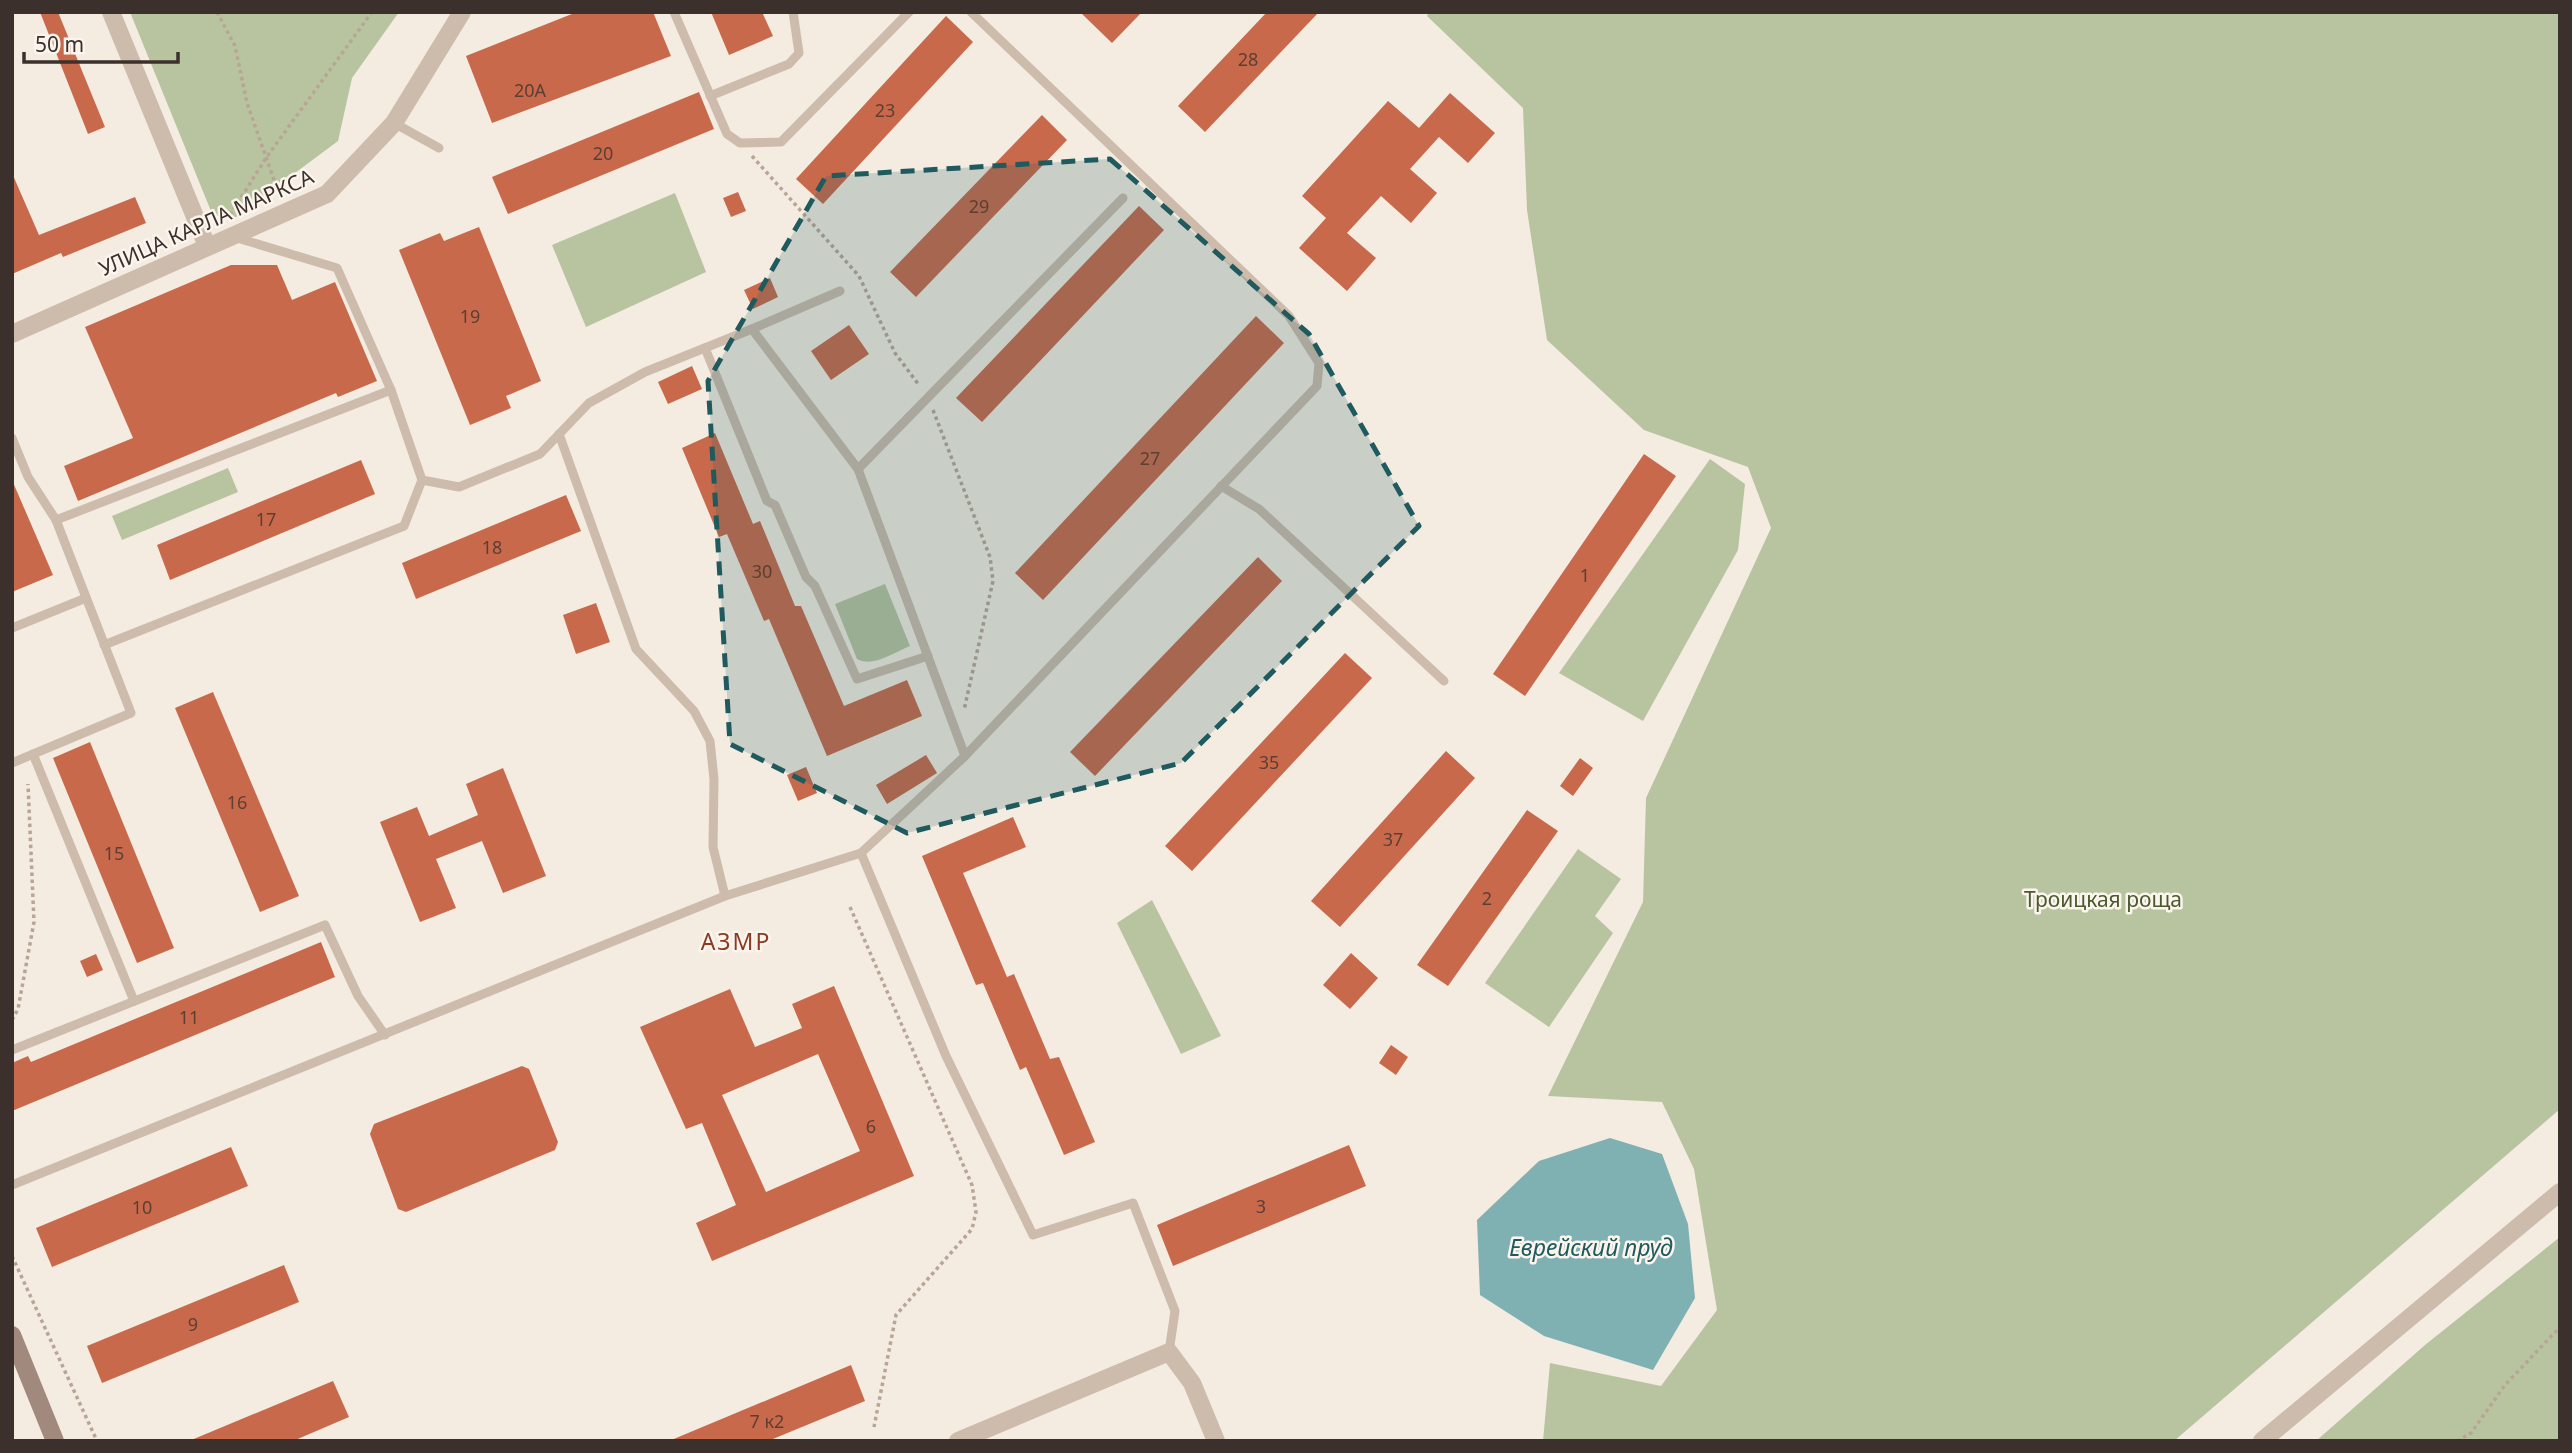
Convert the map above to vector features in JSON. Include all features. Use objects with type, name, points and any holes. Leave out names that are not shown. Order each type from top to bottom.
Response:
[{"type":"main road","points":[[14,1344],[55,1441]]},
{"type":"street","points":[[111,12],[209,245]]},
{"type":"street","name":"УЛИЦА КАРЛА МАРКСА","points":[[12,334],[327,194],[394,123],[462,12]]},
{"type":"street","points":[[2262,1441],[2560,1192]]},
{"type":"street","points":[[958,1441],[1169,1352],[1192,1382],[1216,1441]]},
{"type":"lane","points":[[674,12],[727,134],[740,144],[781,142],[909,12]]},
{"type":"lane","points":[[710,96],[789,64],[799,53],[793,12]]},
{"type":"lane","points":[[12,1185],[725,897],[860,853],[965,756],[1317,386],[1319,363],[1289,316],[971,12]]},
{"type":"lane","points":[[394,123],[439,148]]},
{"type":"lane","points":[[858,468],[1123,198]]},
{"type":"lane","points":[[104,645],[404,526],[422,480],[391,390],[337,268],[229,236]]},
{"type":"lane","points":[[422,480],[460,487],[540,454],[589,403],[645,372],[840,290]]},
{"type":"lane","points":[[752,329],[858,468],[965,756]]},
{"type":"lane","points":[[705,348],[767,501],[775,505],[806,577],[816,586],[857,679],[928,656]]},
{"type":"lane","points":[[56,520],[391,390]]},
{"type":"lane","points":[[559,434],[636,649],[694,711],[710,741],[714,779],[713,847],[725,897]]},
{"type":"lane","points":[[12,438],[28,477],[56,520],[131,713],[12,763]]},
{"type":"lane","points":[[1221,486],[1259,509],[1444,681]]},
{"type":"lane","points":[[12,628],[86,598]]},
{"type":"lane","points":[[30,756],[134,1002]]},
{"type":"lane","points":[[860,853],[946,1056],[1033,1235],[1133,1203],[1175,1311],[1169,1352]]},
{"type":"lane","points":[[12,1050],[325,925],[358,996],[385,1035]]},
{"type":"path","points":[[217,12],[235,46],[247,103],[285,212]]},
{"type":"path","points":[[209,245],[266,158],[372,12]]},
{"type":"path","points":[[740,144],[859,276],[895,353],[928,397],[990,557],[993,581],[958,736]]},
{"type":"path","points":[[12,1020],[18,1009],[34,922],[30,756]]},
{"type":"path","points":[[850,907],[972,1185],[975,1212],[972,1230],[896,1315],[874,1427]]},
{"type":"path","points":[[12,1256],[97,1441]]},
{"type":"path","points":[[2468,1441],[2505,1385],[2560,1327]]},
{"type":"path","points":[[2457,1441],[2471,1433]]},
{"type":"highlighted area","points":[[1110,159],[1309,334],[1419,526],[1181,763],[907,833],[730,744],[708,381],[826,176]]},
{"type":"green space","points":[[130,12],[399,12],[352,78],[338,141],[236,217],[213,216]]},
{"type":"green space","name":"Троицкая роща","points":[[1429,12],[2560,12],[2560,1109],[2174,1441],[1543,1441],[1550,1363],[1661,1386],[1717,1310],[1694,1169],[1662,1102],[1548,1096],[1643,902],[1646,798],[1771,528],[1748,467],[1644,430],[1547,340],[1527,210],[1523,108],[1427,16]]},
{"type":"green space","points":[[675,193],[706,272],[586,327],[552,245]]},
{"type":"green space","points":[[1710,459],[1745,484],[1738,550],[1643,721],[1559,673]]},
{"type":"green space","points":[[228,468],[238,492],[122,540],[112,516]]},
{"type":"green space","points":[[885,584],[910,646],[884,658],[863,661],[857,659],[835,604]]},
{"type":"green space","points":[[1578,849],[1621,879],[1595,916],[1613,933],[1549,1027],[1485,983]]},
{"type":"green space","points":[[1152,900],[1221,1036],[1181,1054],[1117,923]]},
{"type":"green space","points":[[2560,1237],[2560,1441],[2316,1441],[2425,1345]]},
{"type":"water","name":"Еврейский пруд","points":[[1610,1138],[1662,1154],[1688,1224],[1695,1298],[1653,1370],[1544,1336],[1480,1295],[1477,1220],[1539,1161]]},
{"type":"building","points":[[40,12],[58,12],[105,127],[88,134]]},
{"type":"building","points":[[577,12],[653,12],[671,56],[492,123],[466,56]]},
{"type":"building","points":[[711,12],[762,12],[773,36],[729,55]]},
{"type":"building","points":[[1080,12],[1142,12],[1112,43]]},
{"type":"building","points":[[1267,12],[1319,12],[1205,132],[1178,106]]},
{"type":"building","points":[[946,16],[973,42],[823,204],[796,179]]},
{"type":"building","points":[[699,92],[714,129],[508,214],[492,177]]},
{"type":"building","points":[[1450,93],[1495,133],[1468,163],[1439,137],[1410,169],[1437,193],[1411,223],[1381,196],[1347,233],[1376,258],[1347,291],[1299,248],[1326,218],[1302,196],[1388,101],[1419,128]]},
{"type":"building","points":[[1042,115],[1067,140],[916,297],[890,272]]},
{"type":"building","points":[[12,173],[39,235],[135,197],[146,223],[63,257],[61,253],[12,274]]},
{"type":"building","points":[[738,192],[746,211],[731,217],[723,198]]},
{"type":"building","points":[[1139,206],[1164,230],[982,422],[956,398]]},
{"type":"building","points":[[479,227],[541,381],[506,396],[511,408],[470,425],[399,250],[440,233],[444,241]]},
{"type":"building","points":[[231,265],[277,265],[292,300],[335,282],[377,381],[338,397],[336,393],[78,501],[64,466],[133,438],[85,327]]},
{"type":"building","points":[[770,278],[778,297],[753,309],[744,290]]},
{"type":"building","points":[[1256,316],[1284,343],[1043,600],[1015,573]]},
{"type":"building","points":[[849,325],[869,354],[831,380],[811,351]]},
{"type":"building","points":[[692,366],[702,389],[668,404],[658,382]]},
{"type":"building","points":[[715,433],[753,524],[760,521],[795,606],[801,606],[844,706],[907,680],[922,716],[827,756],[769,619],[764,621],[727,534],[719,537],[682,448]]},
{"type":"building","points":[[1644,454],[1676,476],[1525,696],[1493,674]]},
{"type":"building","points":[[361,460],[375,494],[170,580],[157,545]]},
{"type":"building","points":[[12,480],[53,575],[12,592]]},
{"type":"building","points":[[566,495],[581,531],[416,599],[402,563]]},
{"type":"building","points":[[1258,557],[1282,581],[1095,776],[1070,752]]},
{"type":"building","points":[[596,603],[610,642],[576,654],[563,615]]},
{"type":"building","points":[[1345,653],[1372,678],[1192,871],[1165,846]]},
{"type":"building","points":[[213,692],[299,896],[260,912],[175,708]]},
{"type":"building","points":[[90,742],[174,948],[137,963],[53,758]]},
{"type":"building","points":[[1446,751],[1475,778],[1340,927],[1311,901]]},
{"type":"building","points":[[926,755],[937,773],[887,804],[876,785]]},
{"type":"building","points":[[1580,758],[1593,768],[1573,796],[1560,786]]},
{"type":"building","points":[[806,767],[817,793],[798,801],[787,775]]},
{"type":"building","points":[[503,768],[546,876],[503,893],[482,841],[436,859],[456,908],[420,922],[380,822],[417,807],[429,836],[478,815],[466,784]]},
{"type":"building","points":[[1527,810],[1558,831],[1448,986],[1417,965]]},
{"type":"building","points":[[1013,817],[1026,847],[963,873],[1007,977],[1014,974],[1050,1059],[1059,1057],[1095,1142],[1064,1155],[1026,1067],[1020,1070],[983,983],[976,985],[922,856]]},
{"type":"building","points":[[321,942],[335,977],[12,1111],[12,1063],[28,1056],[31,1062]]},
{"type":"building","points":[[1351,953],[1378,978],[1350,1009],[1323,985]]},
{"type":"building","points":[[96,954],[103,970],[87,977],[80,961]]},
{"type":"building","points":[[834,986],[914,1176],[712,1261],[696,1223],[736,1205],[702,1123],[686,1129],[640,1027],[730,989],[755,1047],[802,1028],[792,1004]],"holes":[[[818,1054],[860,1151],[766,1192],[722,1095]]]},
{"type":"building","points":[[1391,1045],[1408,1057],[1396,1075],[1379,1063]]},
{"type":"building","points":[[522,1066],[529,1069],[558,1142],[555,1150],[406,1212],[398,1209],[370,1134],[374,1124]]},
{"type":"building","points":[[1349,1145],[1366,1186],[1173,1266],[1157,1225]]},
{"type":"building","points":[[231,1147],[248,1186],[52,1267],[36,1228]]},
{"type":"building","points":[[284,1265],[299,1302],[102,1383],[87,1346]]},
{"type":"building","points":[[851,1365],[865,1401],[768,1441],[669,1441]]},
{"type":"building","points":[[333,1381],[349,1417],[293,1441],[189,1441]]},
{"type":"district","name":"АЗМР","points":[[736,941]]}]
